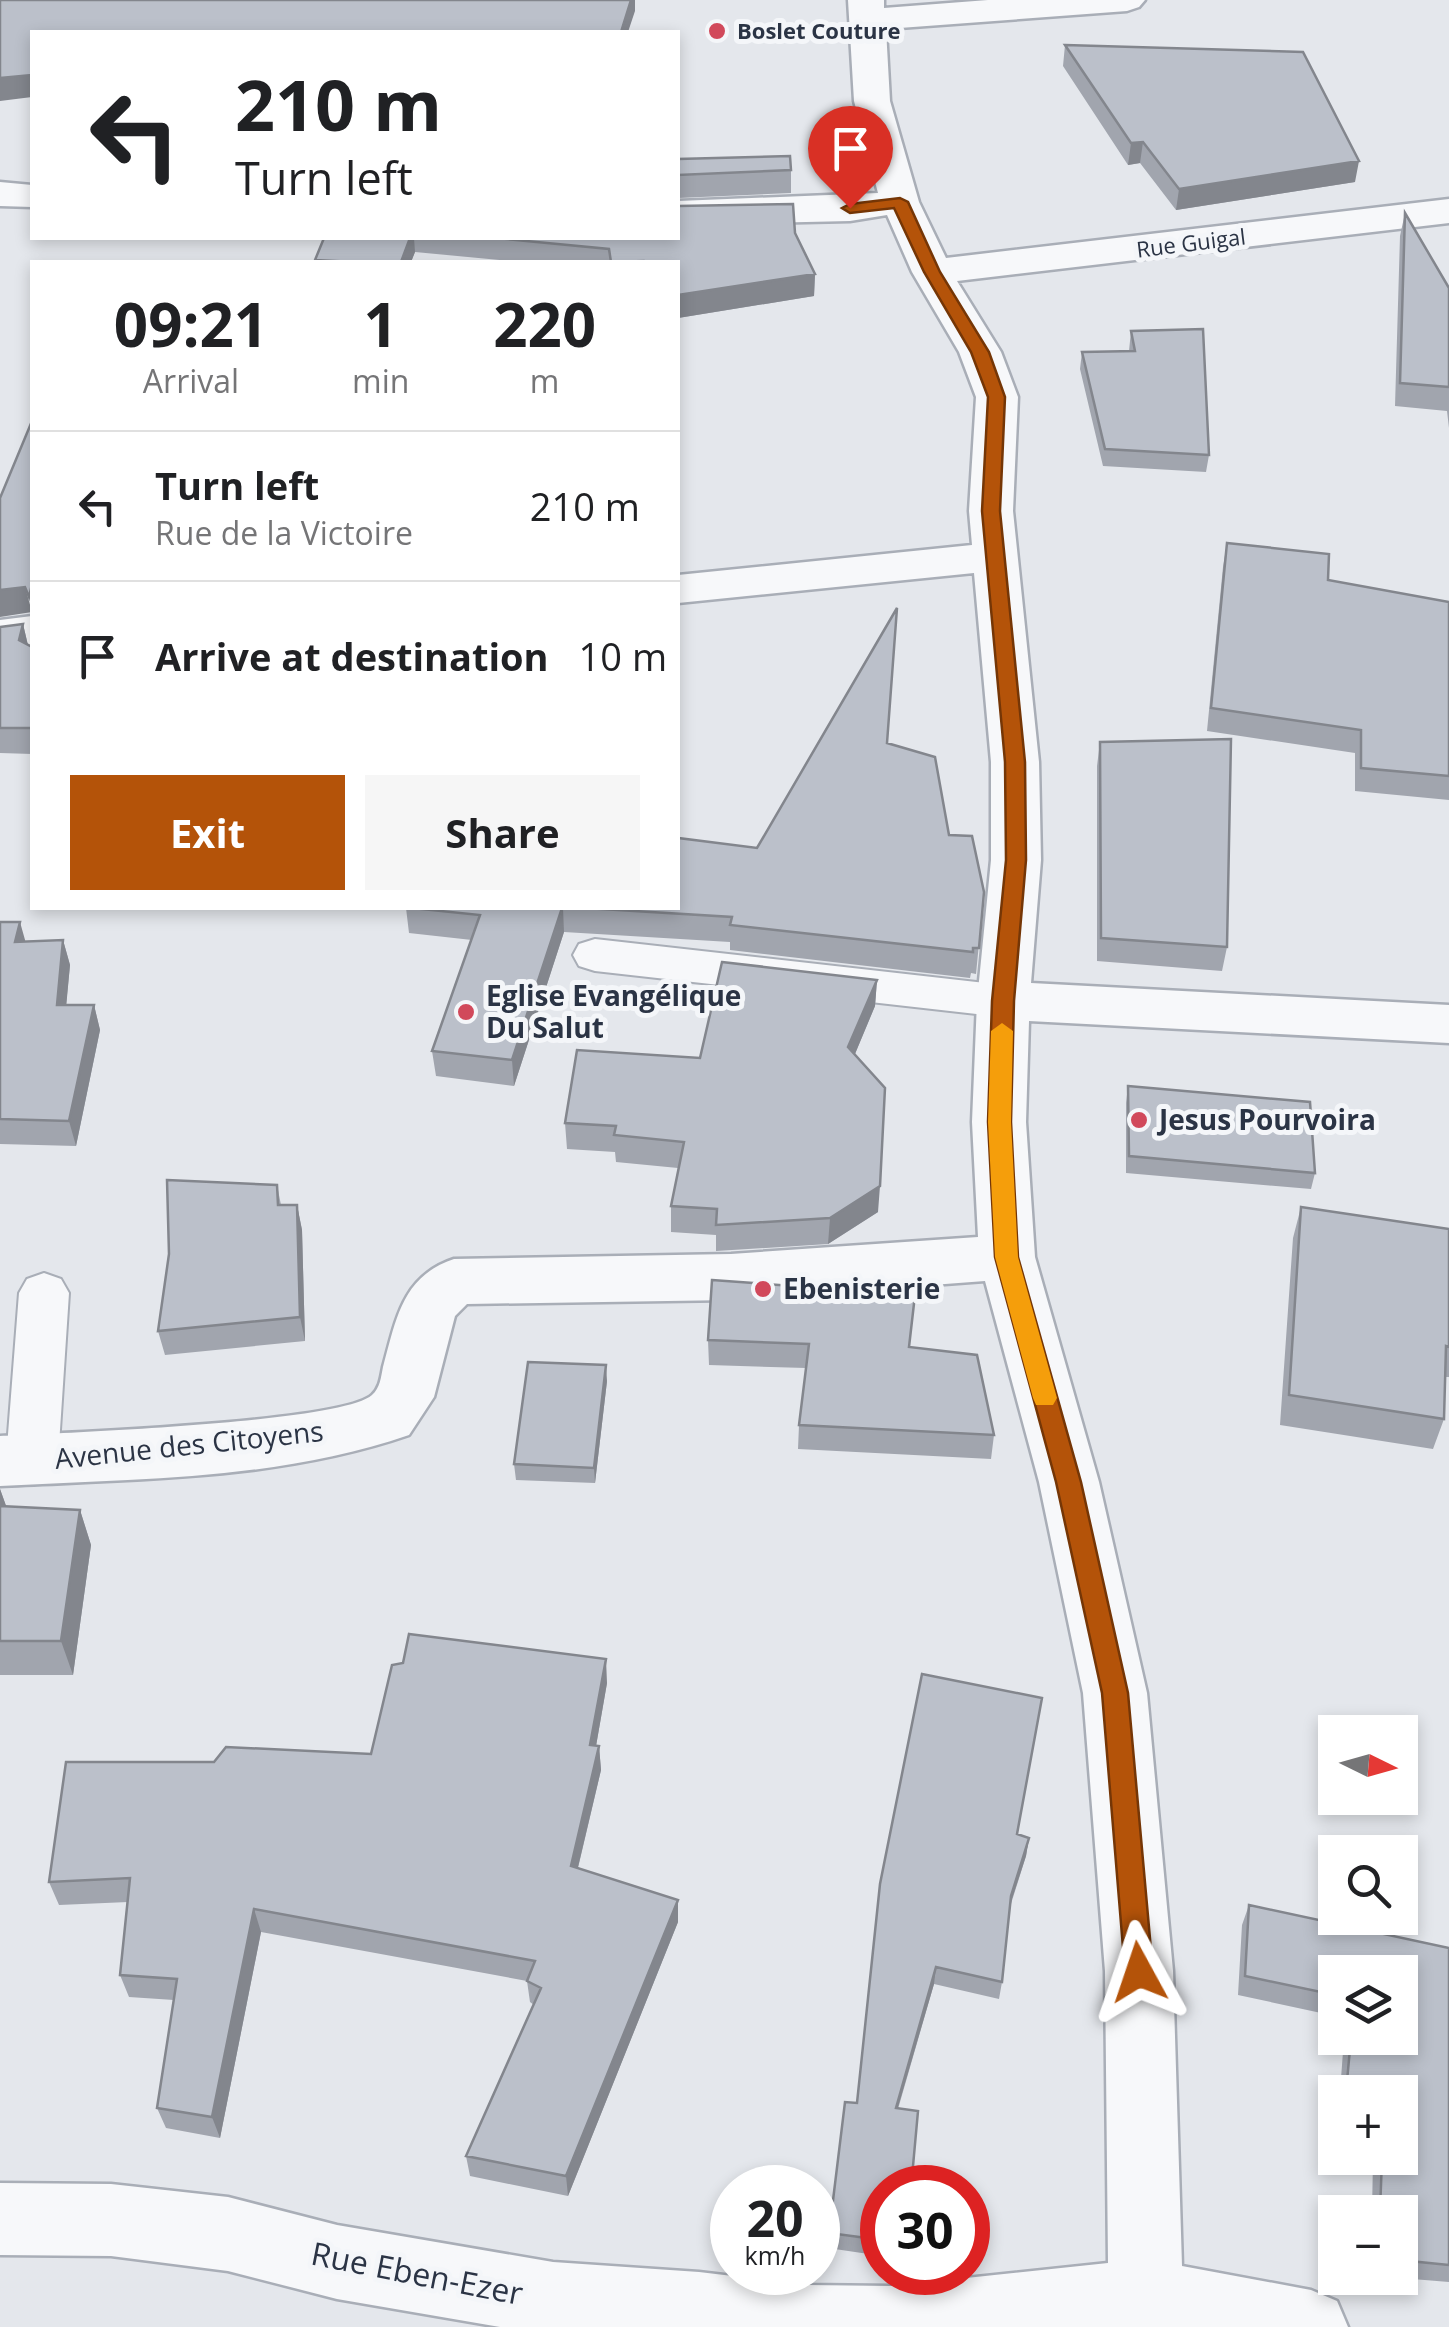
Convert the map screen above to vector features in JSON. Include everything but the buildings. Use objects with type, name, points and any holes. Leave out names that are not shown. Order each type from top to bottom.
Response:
[{"type":"street","points":[[1127,0],[866,10],[872,101],[900,202],[932,272],[980,352],[997,397],[991,511],[1015,762],[1016,860],[1003,1001],[1000,1122],[1007,1257],[1069,1482],[1115,1693],[1139,1972],[1146,2296]]},
{"type":"street","points":[[0,194],[30,196]]},
{"type":"street","points":[[680,213],[850,208],[900,202]]},
{"type":"street","name":"Rue Guigal","points":[[932,272],[1449,210]]},
{"type":"street","points":[[680,590],[940,560],[996,559]]},
{"type":"street","points":[[0,635],[30,631]]},
{"type":"street","points":[[1003,1001],[1449,1024]]},
{"type":"street","name":"Avenue des Citoyens","points":[[16,1460],[164,1452],[312,1437],[388,1418],[405,1397],[430,1304],[454,1282],[731,1277],[1007,1257]]},
{"type":"street","name":"Rue Eben-Ezer","points":[[0,2219],[111,2220],[209,2231],[337,2262],[554,2300],[700,2309],[807,2322],[891,2323],[1146,2296],[1311,2327]]},
{"type":"lane","points":[[595,955],[1003,1001]]},
{"type":"lane","points":[[16,1460],[44,1293]]},
{"type":"slow traffic","points":[[1002,1031],[1000,1122],[1007,1257],[1045,1398]]},
{"type":"place","name":"Boslet Couture","points":[[717,31]]},
{"type":"place","name":"Eglise Evangélique Du Salut","points":[[466,1012]]},
{"type":"place","name":"Jesus Pourvoira","points":[[1139,1120]]},
{"type":"place","name":"Ebenisterie","points":[[763,1289]]},
{"type":"route","points":[[850,208],[900,202],[932,272],[980,352],[997,397],[998,436],[991,511],[1015,762],[1016,860],[1003,1001],[1000,1122],[1007,1257],[1069,1482],[1115,1693],[1139,1972]]}]
